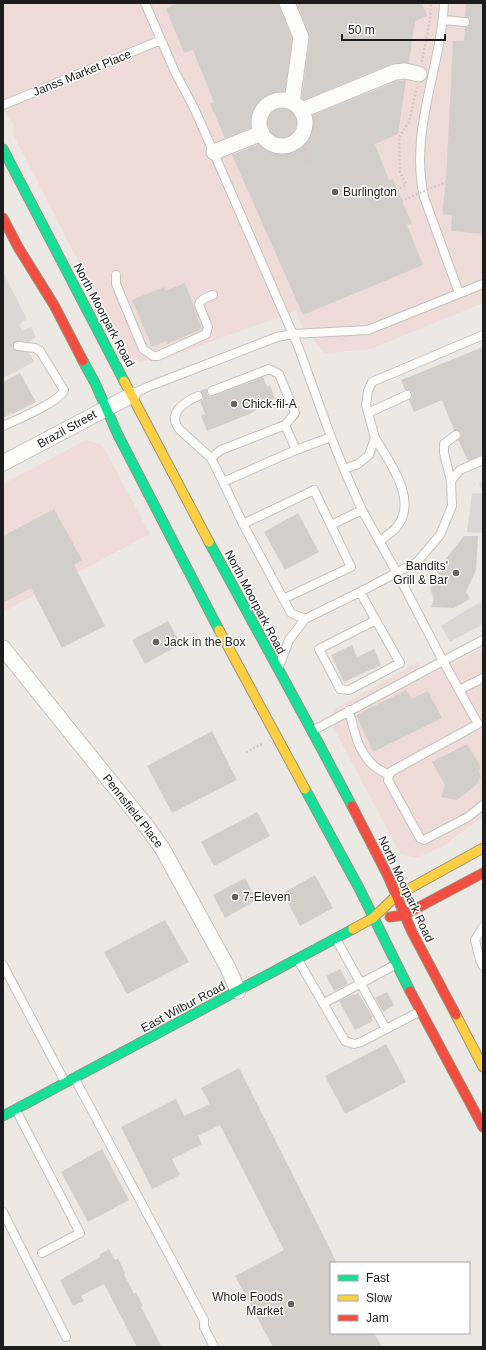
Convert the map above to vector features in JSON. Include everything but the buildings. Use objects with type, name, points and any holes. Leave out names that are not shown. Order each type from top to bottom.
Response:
[{"type":"main road","name":"North Moorpark Road","points":[[3,149],[132,394],[144,422],[278,671],[312,731],[388,876],[414,936],[483,1067]]},
{"type":"main road","points":[[3,218],[18,247],[54,305],[95,383],[118,436],[180,556],[246,681],[338,849],[420,1011],[483,1127]]},
{"type":"main road","points":[[373,918],[396,896],[483,848]]},
{"type":"main road","points":[[373,918],[404,915],[483,874]]},
{"type":"main road","name":"East Wilbur Road","points":[[3,1116],[373,918]]},
{"type":"street","points":[[287,3],[301,37],[297,106]]},
{"type":"street","points":[[297,106],[395,72],[405,71],[419,74]]},
{"type":"street","points":[[284,100],[297,106],[304,117],[304,132],[294,143],[286,146],[272,144],[262,133],[260,118],[264,110],[276,101],[284,100]]},
{"type":"street","points":[[214,152],[262,133]]},
{"type":"street","name":"Brazil Street","points":[[3,464],[132,394]]},
{"type":"street","name":"Pennsfield Place","points":[[3,648],[147,827],[162,848],[228,968],[238,991]]},
{"type":"lane","points":[[145,3],[175,72],[194,108],[214,152],[293,334],[331,437],[362,510],[459,690],[481,723],[392,771],[388,780],[420,838],[424,840],[468,817],[483,805]]},
{"type":"lane","points":[[444,3],[439,45],[422,126],[420,158],[424,196],[459,293]]},
{"type":"lane","points":[[443,20],[465,22]]},
{"type":"lane","name":"Janss Market Place","points":[[3,105],[161,40]]},
{"type":"lane","points":[[116,275],[116,284],[143,349],[153,356],[158,356],[206,334],[208,327],[199,305],[202,300],[213,295]]},
{"type":"lane","points":[[132,394],[277,337],[293,334],[368,330],[483,284]]},
{"type":"lane","points":[[380,541],[395,529],[403,517],[405,502],[398,476],[375,438],[368,413],[366,405],[368,391],[372,382],[483,335]]},
{"type":"lane","points":[[3,426],[53,401],[62,395],[64,390],[40,352],[35,348],[18,346]]},
{"type":"lane","points":[[211,458],[221,450],[285,425],[295,413],[279,374],[269,369],[212,390]]},
{"type":"lane","points":[[368,413],[407,395]]},
{"type":"lane","points":[[198,396],[187,401],[178,409],[175,415],[177,426],[211,458],[243,524],[291,613],[305,619]]},
{"type":"lane","points":[[285,425],[296,450]]},
{"type":"lane","points":[[278,671],[288,640],[305,619],[417,562],[440,535],[452,506],[451,481],[444,453],[444,444],[456,435]]},
{"type":"lane","points":[[223,482],[296,450],[331,437]]},
{"type":"lane","points":[[344,469],[358,464],[369,455],[375,438]]},
{"type":"lane","points":[[451,481],[460,470],[483,460]]},
{"type":"lane","points":[[243,524],[314,490],[351,567],[283,599]]},
{"type":"lane","points":[[331,525],[362,510]]},
{"type":"lane","points":[[360,592],[376,620],[400,663],[349,690],[340,689],[319,650],[376,620]]},
{"type":"lane","points":[[312,731],[483,640]]},
{"type":"lane","points":[[459,690],[483,678]]},
{"type":"lane","points":[[349,710],[356,740],[362,750],[373,765],[389,775]]},
{"type":"lane","points":[[483,926],[475,940],[483,966]]},
{"type":"lane","points":[[336,939],[386,1029]]},
{"type":"lane","points":[[297,959],[345,1041],[354,1044],[420,1011]]},
{"type":"lane","points":[[324,1003],[397,964]]},
{"type":"lane","points":[[3,965],[65,1083]]},
{"type":"lane","points":[[75,1078],[204,1320],[204,1327],[214,1347]]},
{"type":"lane","points":[[16,1110],[80,1233],[42,1253]]},
{"type":"lane","points":[[3,1212],[66,1337]]},
{"type":"path","points":[[397,191],[406,184],[400,172],[399,140],[409,122],[430,19],[430,3]]},
{"type":"path","points":[[300,138],[310,162]]},
{"type":"path","points":[[401,200],[446,182]]},
{"type":"path","points":[[246,752],[264,743]]},
{"type":"shaded area","points":[[3,3],[483,3],[483,303],[371,349],[325,353],[303,327],[295,311],[170,357],[141,362],[131,358],[74,253],[14,136],[13,124],[3,107]]},
{"type":"shaded area","points":[[3,272],[27,319],[19,324],[22,331],[31,327],[36,337],[25,344],[34,362],[3,378]]},
{"type":"shaded area","points":[[86,440],[100,444],[104,448],[150,534],[3,612],[3,484]]},
{"type":"shaded area","points":[[483,481],[483,533],[467,532],[472,493],[482,493],[479,483]]},
{"type":"shaded area","points":[[483,600],[483,624],[450,642],[441,626]]},
{"type":"shaded area","points":[[483,648],[483,817],[440,848],[416,858],[401,855],[334,729],[334,709],[418,662],[425,677]]},
{"type":"traffic: fast","points":[[3,149],[124,381]]},
{"type":"traffic: fast","points":[[83,361],[95,383],[118,435],[219,630]]},
{"type":"traffic: fast","points":[[209,542],[352,806]]},
{"type":"traffic: fast","points":[[305,789],[359,888],[410,991]]},
{"type":"traffic: fast","points":[[3,1116],[353,929]]},
{"type":"traffic: slow","points":[[124,381],[209,542]]},
{"type":"traffic: slow","points":[[219,630],[305,789]]},
{"type":"traffic: slow","points":[[353,929],[373,918],[396,896],[483,848]]},
{"type":"traffic: slow","points":[[456,1015],[483,1067]]},
{"type":"traffic: jam","points":[[3,218],[18,247],[54,305],[83,361]]},
{"type":"traffic: jam","points":[[352,806],[388,876],[412,932],[456,1015]]},
{"type":"traffic: jam","points":[[390,917],[404,915],[483,873]]},
{"type":"traffic: jam","points":[[410,991],[483,1127]]},
{"type":"place","name":"Burlington","points":[[335,192]]},
{"type":"place","name":"Chick-fil-A","points":[[234,404]]},
{"type":"place","name":"Bandits' Grill & Bar","points":[[456,573]]},
{"type":"place","name":"Jack in the Box","points":[[156,642]]},
{"type":"place","name":"7-Eleven","points":[[235,897]]},
{"type":"place","name":"Whole Foods Market","points":[[291,1304]]}]
